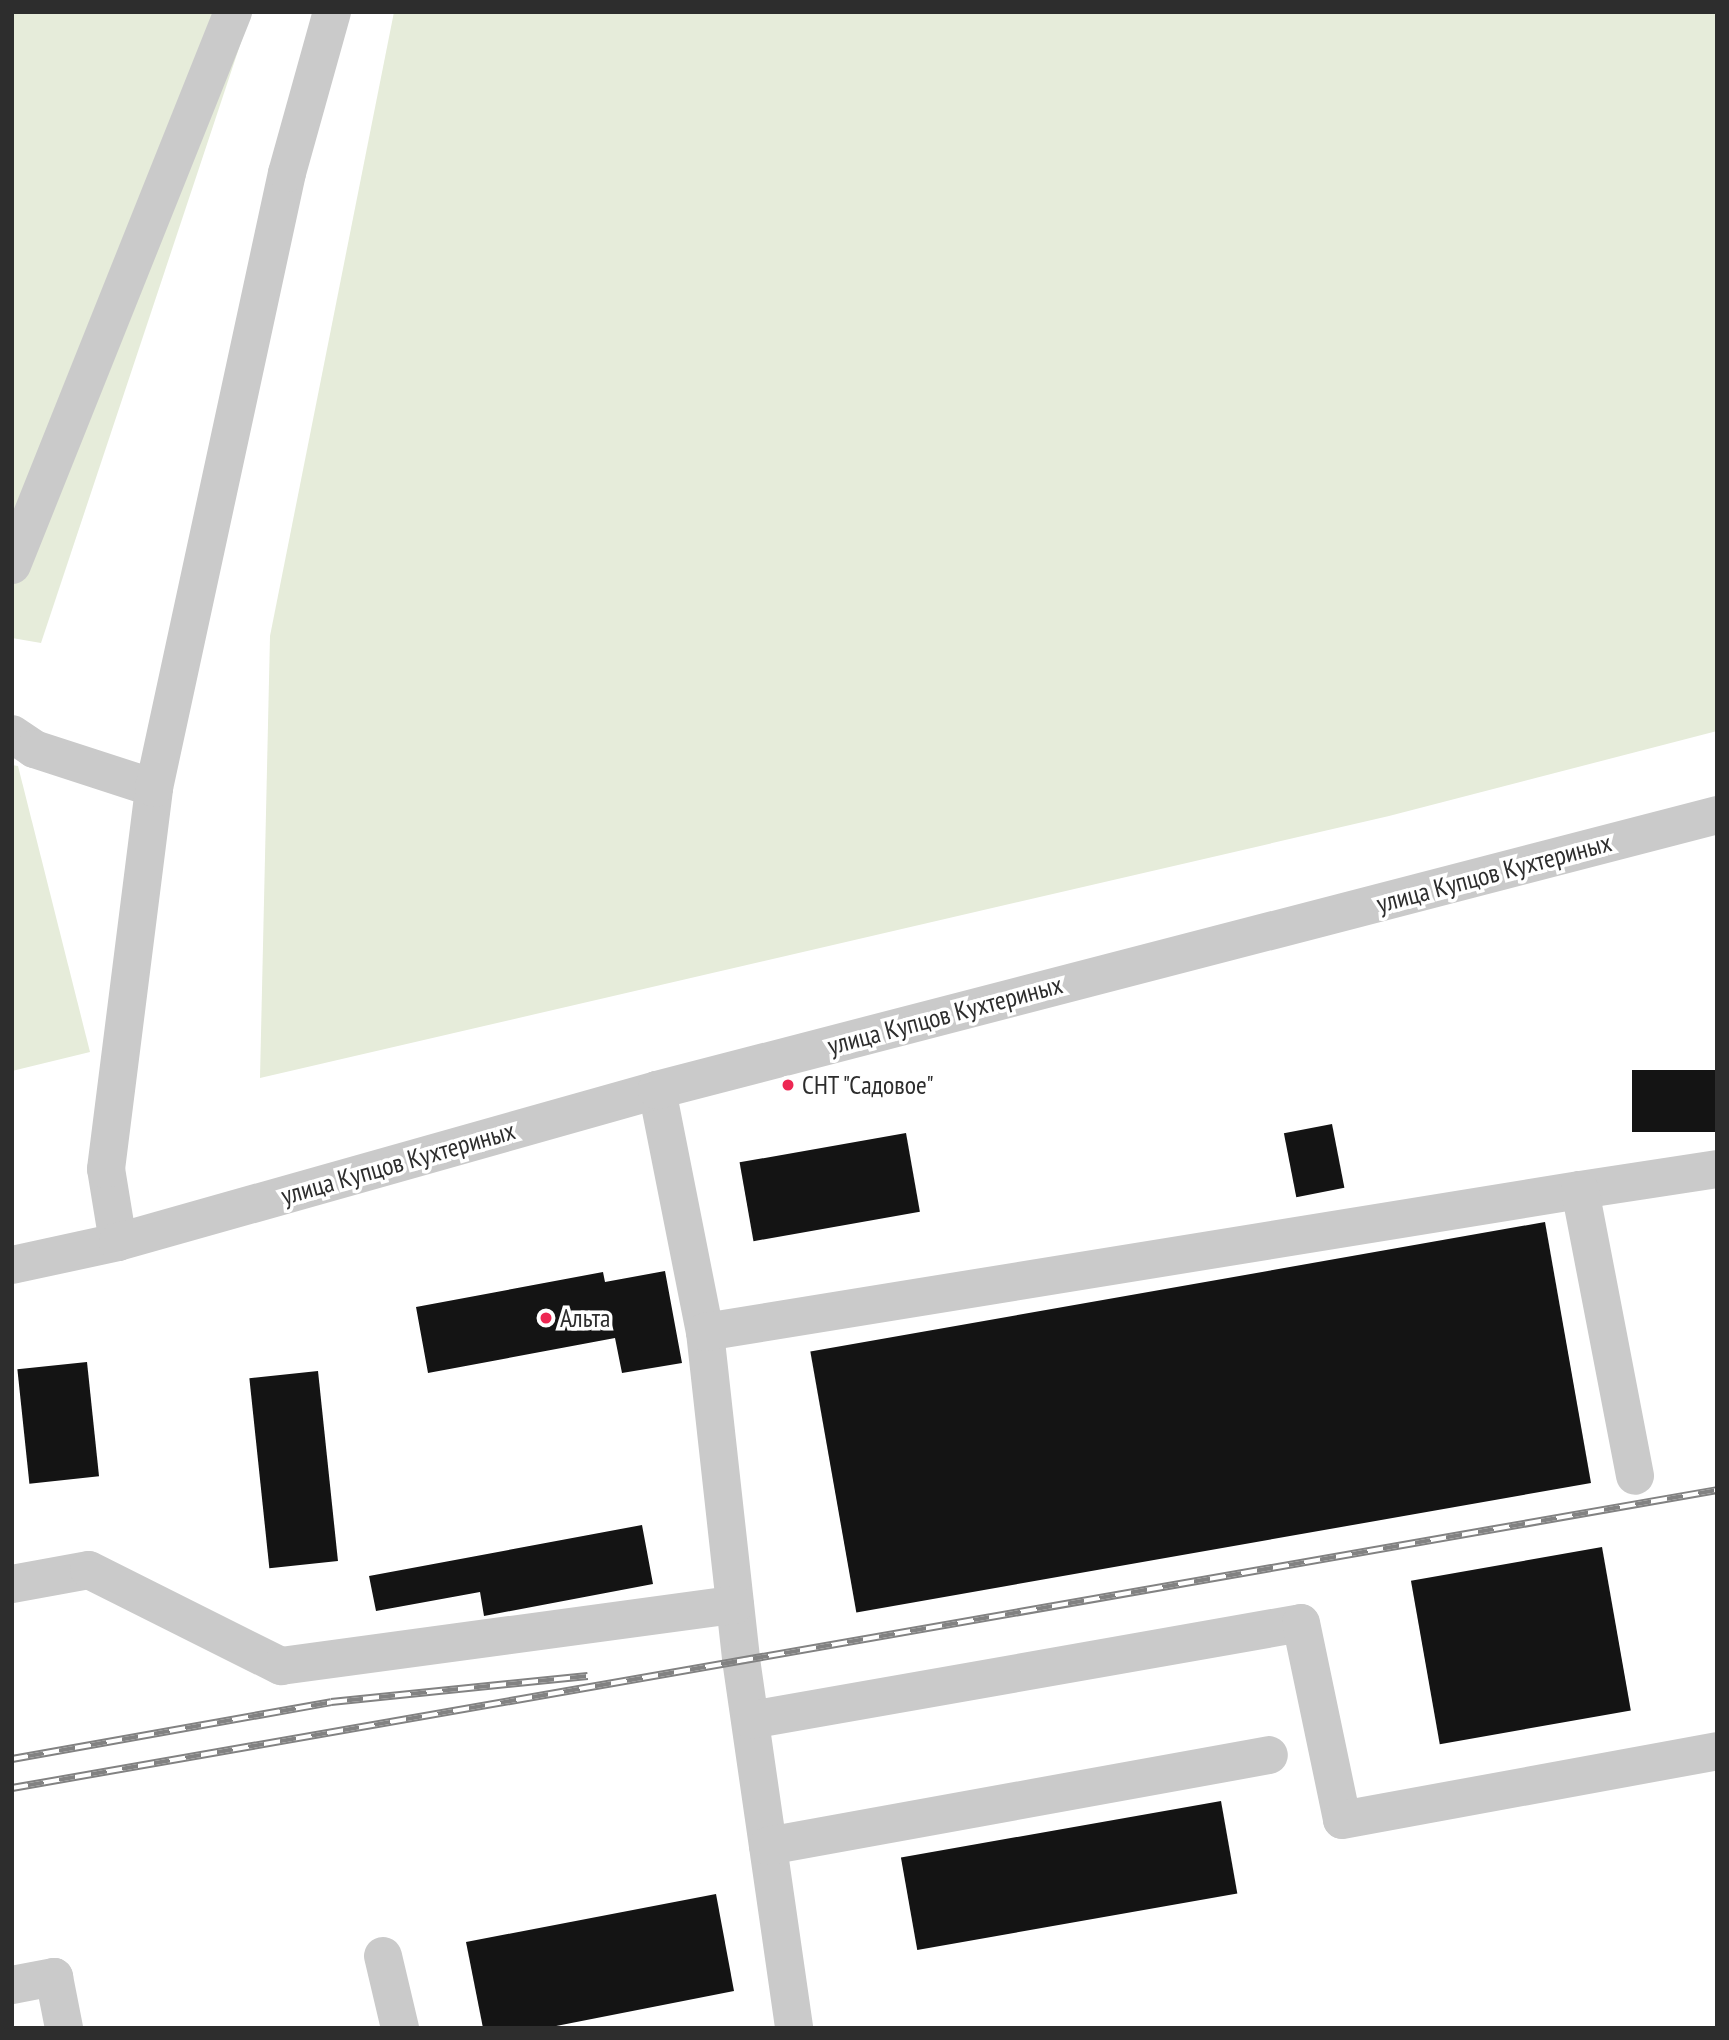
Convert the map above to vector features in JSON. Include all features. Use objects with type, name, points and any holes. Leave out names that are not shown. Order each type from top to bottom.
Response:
[{"type":"street","points":[[12,565],[233,12]]},
{"type":"street","points":[[118,1242],[106,1169],[154,788],[287,173],[332,12]]},
{"type":"street","points":[[12,734],[34,749],[154,788]]},
{"type":"street","name":"улица Купцов Кухтериных","points":[[12,1265],[118,1242],[657,1090],[1717,815]]},
{"type":"street","points":[[657,1090],[705,1332],[735,1605],[794,2028]]},
{"type":"street","points":[[705,1332],[1717,1169]]},
{"type":"street","points":[[1580,1190],[1635,1476]]},
{"type":"street","points":[[12,1584],[89,1570],[281,1666],[735,1605]]},
{"type":"street","points":[[751,1720],[1301,1623],[1342,1820],[1717,1751]]},
{"type":"street","points":[[768,1846],[1269,1755]]},
{"type":"street","points":[[383,1956],[400,2028]]},
{"type":"street","points":[[12,1985],[54,1977],[64,2028]]},
{"type":"green space","points":[[12,12],[251,12],[41,643],[12,638]]},
{"type":"green space","points":[[394,12],[1717,12],[1717,731],[1389,816],[260,1078],[270,636]]},
{"type":"green space","points":[[12,765],[18,766],[90,1052],[12,1071]]},
{"type":"building","points":[[1632,1070],[1717,1070],[1717,1132],[1632,1132]]},
{"type":"building","points":[[1332,1124],[1344,1188],[1296,1197],[1284,1133]]},
{"type":"building","points":[[906,1133],[920,1212],[753,1241],[740,1162]]},
{"type":"building","points":[[1545,1222],[1591,1483],[856,1613],[810,1352]]},
{"type":"building","name":"Альта","points":[[665,1271],[682,1363],[622,1373],[615,1338],[428,1373],[416,1307],[603,1272],[605,1282]]},
{"type":"building","points":[[87,1362],[99,1476],[29,1484],[17,1369]]},
{"type":"building","points":[[318,1371],[338,1561],[269,1568],[249,1378]]},
{"type":"building","points":[[642,1525],[653,1584],[484,1616],[480,1592],[376,1611],[369,1576]]},
{"type":"building","points":[[1602,1547],[1631,1710],[1440,1744],[1411,1581]]},
{"type":"building","points":[[1221,1801],[1237,1894],[917,1950],[901,1857]]},
{"type":"building","points":[[716,1894],[734,1991],[546,2028],[483,2028],[466,1942]]},
{"type":"railway","points":[[12,1788],[1717,1490]]},
{"type":"railway","points":[[12,1759],[331,1702],[588,1676]]},
{"type":"place","name":"СНТ \"Садовое\"","points":[[788,1085]]},
{"type":"place","name":"Альта","points":[[546,1318]]}]
